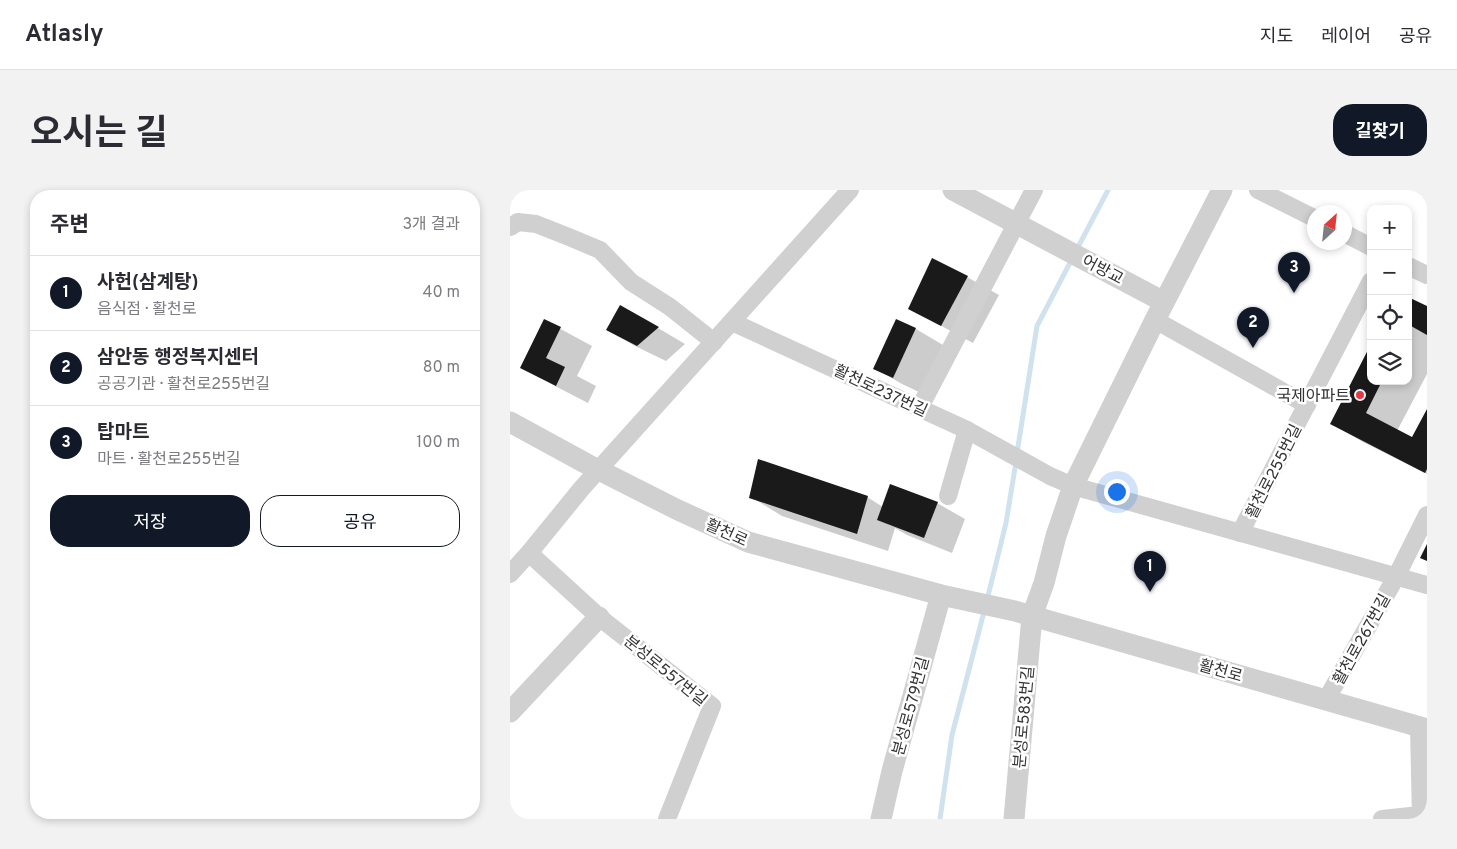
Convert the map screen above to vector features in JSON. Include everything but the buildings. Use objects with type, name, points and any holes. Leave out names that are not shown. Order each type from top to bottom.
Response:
[{"type":"street","points":[[510,574],[582,488],[850,190]]},
{"type":"street","name":"어방교","points":[[953,190],[1060,246],[1155,305]]},
{"type":"street","points":[[920,408],[1034,190]]},
{"type":"street","points":[[1024,613],[1044,583],[1056,536],[1073,486],[1155,305],[1222,190]]},
{"type":"street","points":[[1258,190],[1307,214]]},
{"type":"street","points":[[510,227],[518,222],[536,224],[600,250],[631,282],[670,307],[714,342]]},
{"type":"street","points":[[1352,238],[1367,245]]},
{"type":"street","points":[[1412,268],[1427,275]]},
{"type":"street","name":"활천로255번길","points":[[1050,476],[1073,486],[1240,533],[1367,289]]},
{"type":"street","points":[[1155,305],[1307,405]]},
{"type":"street","name":"활천로237번길","points":[[732,322],[967,430],[1050,476]]},
{"type":"street","name":"활천로","points":[[510,422],[678,510],[748,542],[950,597],[1024,613],[1423,728]]},
{"type":"street","points":[[948,496],[967,430]]},
{"type":"street","name":"활천로267번길","points":[[1326,700],[1396,577],[1427,515]]},
{"type":"street","points":[[1240,533],[1396,577]]},
{"type":"street","name":"분성로557번길","points":[[529,552],[600,617],[712,706],[667,819]]},
{"type":"street","name":"활천로267번길","points":[[1396,577],[1427,585]]},
{"type":"street","name":"분성로579번길","points":[[882,819],[892,771],[950,597]]},
{"type":"street","name":"분성로583번길","points":[[1014,819],[1024,613]]},
{"type":"street","points":[[510,712],[600,617]]},
{"type":"street","points":[[1382,819],[1421,817],[1423,728]]},
{"type":"waterway","points":[[1077,249],[1108,190]]},
{"type":"waterway","points":[[1017,453],[1037,326],[1072,259]]},
{"type":"waterway","points":[[987,600],[1006,523],[1016,462]]},
{"type":"waterway","points":[[940,819],[952,735],[985,608]]},
{"type":"place","name":"탑마트","points":[[1294,293]]},
{"type":"place","name":"삼안동 행정복지센터","points":[[1253,348]]},
{"type":"place","name":"국제아파트","points":[[1360,395]]},
{"type":"place","name":"사헌(삼계탕)","points":[[1150,592]]}]
